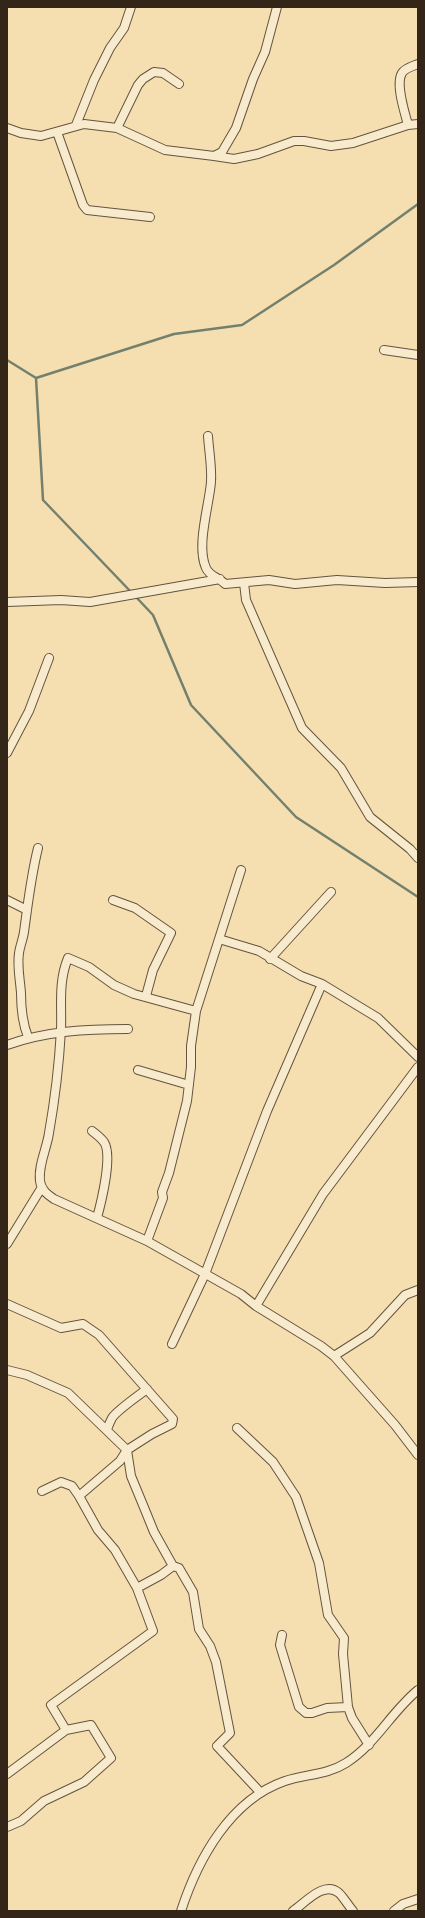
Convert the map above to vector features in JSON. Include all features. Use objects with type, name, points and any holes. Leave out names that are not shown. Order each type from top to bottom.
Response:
[{"type":"street","points":[[76,125],[94,80],[110,48],[124,28],[131,7]]},
{"type":"street","points":[[214,156],[222,152],[236,128],[253,79],[265,52],[277,7]]},
{"type":"street","points":[[408,125],[400,88],[401,74],[405,70],[418,64]]},
{"type":"street","points":[[117,128],[143,78],[154,72],[163,74],[179,84]]},
{"type":"street","points":[[7,128],[21,133],[41,136],[84,124],[117,128],[165,150],[234,159],[258,154],[294,141],[304,141],[331,146],[352,143],[408,125],[418,124]]},
{"type":"street","points":[[57,132],[83,205],[87,210],[150,217]]},
{"type":"street","points":[[384,350],[418,355]]},
{"type":"street","points":[[208,436],[211,480],[204,533],[204,561],[207,570],[212,576],[220,578],[225,584],[269,580],[294,584],[337,580],[385,583],[418,582]]},
{"type":"street","points":[[7,602],[61,600],[90,602],[220,578]]},
{"type":"street","points":[[244,583],[246,600],[302,728],[341,768],[370,817],[410,849],[418,858]]},
{"type":"street","points":[[7,752],[29,711],[49,658]]},
{"type":"street","points":[[28,1037],[24,1028],[21,1010],[21,991],[17,972],[19,952],[24,934],[30,879],[38,848]]},
{"type":"street","points":[[147,1241],[163,1198],[162,1192],[169,1173],[187,1101],[191,1046],[196,1011],[241,870]]},
{"type":"street","points":[[270,959],[331,892]]},
{"type":"street","points":[[7,900],[27,910]]},
{"type":"street","points":[[113,900],[135,908],[171,933],[153,970],[146,996]]},
{"type":"street","points":[[219,939],[259,951],[270,959],[301,976],[322,984],[378,1018],[418,1057]]},
{"type":"street","points":[[196,1011],[114,985],[89,967],[68,958],[61,978],[60,1032],[56,1089],[49,1134],[42,1164],[40,1181],[42,1187],[45,1192],[54,1199],[147,1241],[241,1294],[256,1306],[321,1346],[334,1356],[395,1425],[418,1455]]},
{"type":"street","points":[[172,1344],[205,1274],[267,1111],[322,984]]},
{"type":"street","points":[[7,1045],[28,1037],[60,1032],[128,1029]]},
{"type":"street","points":[[256,1306],[323,1194],[418,1067]]},
{"type":"street","points":[[138,1070],[189,1085]]},
{"type":"street","points":[[92,1131],[104,1142],[106,1154],[105,1184],[97,1218]]},
{"type":"street","points":[[8,1239],[42,1187]]},
{"type":"street","points":[[334,1356],[370,1332],[405,1295],[418,1290]]},
{"type":"street","points":[[7,1304],[61,1328],[83,1324],[99,1335],[173,1419],[172,1424],[152,1434],[127,1450],[120,1461],[79,1496]]},
{"type":"street","points":[[7,1370],[27,1375],[68,1393],[127,1450],[132,1476],[154,1532],[173,1566],[179,1568],[193,1592],[199,1629],[210,1646],[216,1662],[230,1733],[217,1746],[260,1792]]},
{"type":"street","points":[[107,1430],[112,1418],[119,1410],[147,1389]]},
{"type":"street","points":[[237,1428],[273,1462],[296,1496],[320,1563],[328,1615],[344,1638],[343,1654],[348,1707],[352,1718],[369,1745]]},
{"type":"street","points":[[42,1491],[61,1482],[72,1486],[98,1530],[115,1550],[137,1588],[153,1631],[51,1705],[66,1730]]},
{"type":"street","points":[[137,1588],[161,1576],[173,1566]]},
{"type":"street","points":[[282,1635],[280,1645],[299,1707],[306,1713],[312,1713],[327,1708],[348,1707]]},
{"type":"street","points":[[181,1911],[201,1862],[236,1813],[260,1792],[287,1780],[324,1773],[344,1764],[360,1754],[405,1701],[418,1690]]},
{"type":"street","points":[[7,1774],[66,1730],[91,1725],[111,1758],[84,1782],[44,1801],[21,1821],[7,1827]]},
{"type":"street","points":[[293,1911],[319,1892],[330,1889],[340,1894],[352,1911]]},
{"type":"street","points":[[394,1911],[403,1904],[418,1899]]},
{"type":"waterway","points":[[7,360],[36,378],[174,334],[242,325],[334,265],[418,204]]},
{"type":"waterway","points":[[36,378],[43,500],[132,593]]},
{"type":"waterway","points":[[136,597],[153,615],[191,705],[296,817],[418,897]]}]
